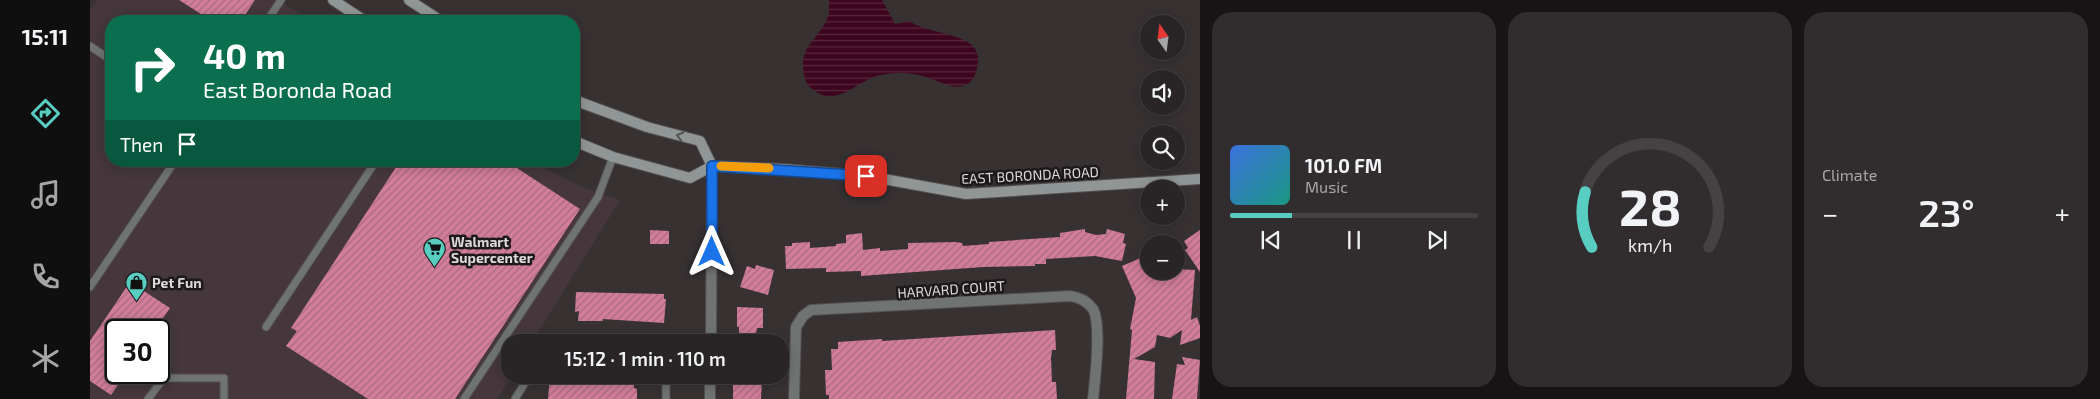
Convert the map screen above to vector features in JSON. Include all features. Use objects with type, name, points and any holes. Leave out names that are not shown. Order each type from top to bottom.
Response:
[{"type":"main road","points":[[333,0],[356,15]]},
{"type":"main road","points":[[409,0],[432,15]]},
{"type":"main road","points":[[580,102],[647,127],[700,141],[712,166],[690,178],[613,157],[580,143]]},
{"type":"main road","name":"EAST BORONDA ROAD","points":[[712,166],[866,176],[966,194],[1200,179]]},
{"type":"street","points":[[711,334],[712,166]]},
{"type":"street","name":"HARVARD COURT","points":[[794,399],[796,327],[802,316],[812,310],[1070,296],[1077,297],[1089,304],[1096,318],[1096,362],[1093,399]]},
{"type":"street","points":[[710,384],[710,399]]},
{"type":"lane","points":[[271,15],[281,0]]},
{"type":"lane","points":[[90,46],[105,56]]},
{"type":"lane","points":[[464,399],[598,198],[613,157]]},
{"type":"lane","points":[[90,287],[171,167]]},
{"type":"lane","points":[[266,327],[372,167]]},
{"type":"lane","points":[[148,399],[164,378],[224,378],[224,399]]},
{"type":"lane","points":[[515,399],[524,384]]},
{"type":"lane","points":[[666,384],[666,399]]},
{"type":"shaded area","points":[[97,0],[278,0],[302,15],[105,15],[105,167],[542,167],[582,187],[620,200],[537,334],[501,334],[501,384],[506,384],[497,399],[90,399],[90,10]]},
{"type":"shaded area","points":[[829,0],[882,0],[895,24],[910,21],[918,26],[961,39],[976,50],[978,63],[975,76],[966,85],[957,87],[915,74],[892,73],[873,77],[842,94],[826,96],[818,93],[806,81],[803,60],[808,48],[824,26],[829,12]]},
{"type":"building","points":[[179,0],[255,0],[245,15],[203,15]]},
{"type":"building","name":"Walmart Supercenter","points":[[396,167],[515,167],[580,209],[455,399],[368,399],[286,346],[297,331],[291,328]]},
{"type":"building","points":[[1085,229],[1085,232],[1096,235],[1106,234],[1107,229],[1125,234],[1123,243],[1126,244],[1122,261],[1095,256],[1046,259],[1046,264],[1035,264],[1035,266],[983,267],[861,276],[861,271],[826,272],[826,268],[786,269],[785,246],[792,246],[792,243],[810,242],[810,248],[836,246],[836,244],[846,243],[846,235],[862,233],[863,250],[880,248],[880,251],[908,249],[908,243],[956,242],[962,243],[963,246],[989,244],[989,242],[1060,237],[1060,233]]},
{"type":"building","points":[[650,230],[669,231],[669,244],[650,244]]},
{"type":"building","points":[[1200,230],[1200,272],[1185,250],[1188,248],[1185,240]]},
{"type":"building","points":[[1140,258],[1140,280],[1185,280],[1185,269],[1195,270],[1191,320],[1197,317],[1200,326],[1200,338],[1180,345],[1182,330],[1170,338],[1157,335],[1155,347],[1134,359],[1155,362],[1154,399],[1126,399],[1132,330],[1130,329],[1136,298],[1122,266]]},
{"type":"building","points":[[756,265],[774,270],[768,295],[740,287],[747,266],[755,269]]},
{"type":"building","points":[[130,282],[170,308],[162,319],[105,319],[105,384],[119,384],[111,395],[90,381],[90,341]]},
{"type":"building","points":[[576,292],[664,294],[664,299],[666,299],[664,323],[603,319],[603,321],[578,321],[579,311],[575,312]]},
{"type":"building","points":[[737,307],[763,308],[763,328],[757,328],[756,334],[739,334],[739,327],[737,327]]},
{"type":"building","points":[[1055,330],[1056,350],[1052,350],[1051,358],[1052,382],[1056,382],[1057,399],[829,399],[829,395],[826,395],[825,370],[832,370],[831,349],[838,349],[838,342]]},
{"type":"building","points":[[1182,357],[1200,360],[1197,399],[1172,399],[1177,364],[1185,365]]},
{"type":"building","points":[[549,384],[634,384],[634,388],[637,389],[637,399],[548,399]]},
{"type":"building","points":[[733,384],[762,384],[761,399],[733,399]]},
{"type":"slow traffic","points":[[721,166],[769,168]]},
{"type":"place","name":"Walmart Supercenter","points":[[435,268]]},
{"type":"place","name":"Pet Fun","points":[[136,301]]},
{"type":"route","points":[[712,252],[712,166],[782,169],[866,176]]}]
